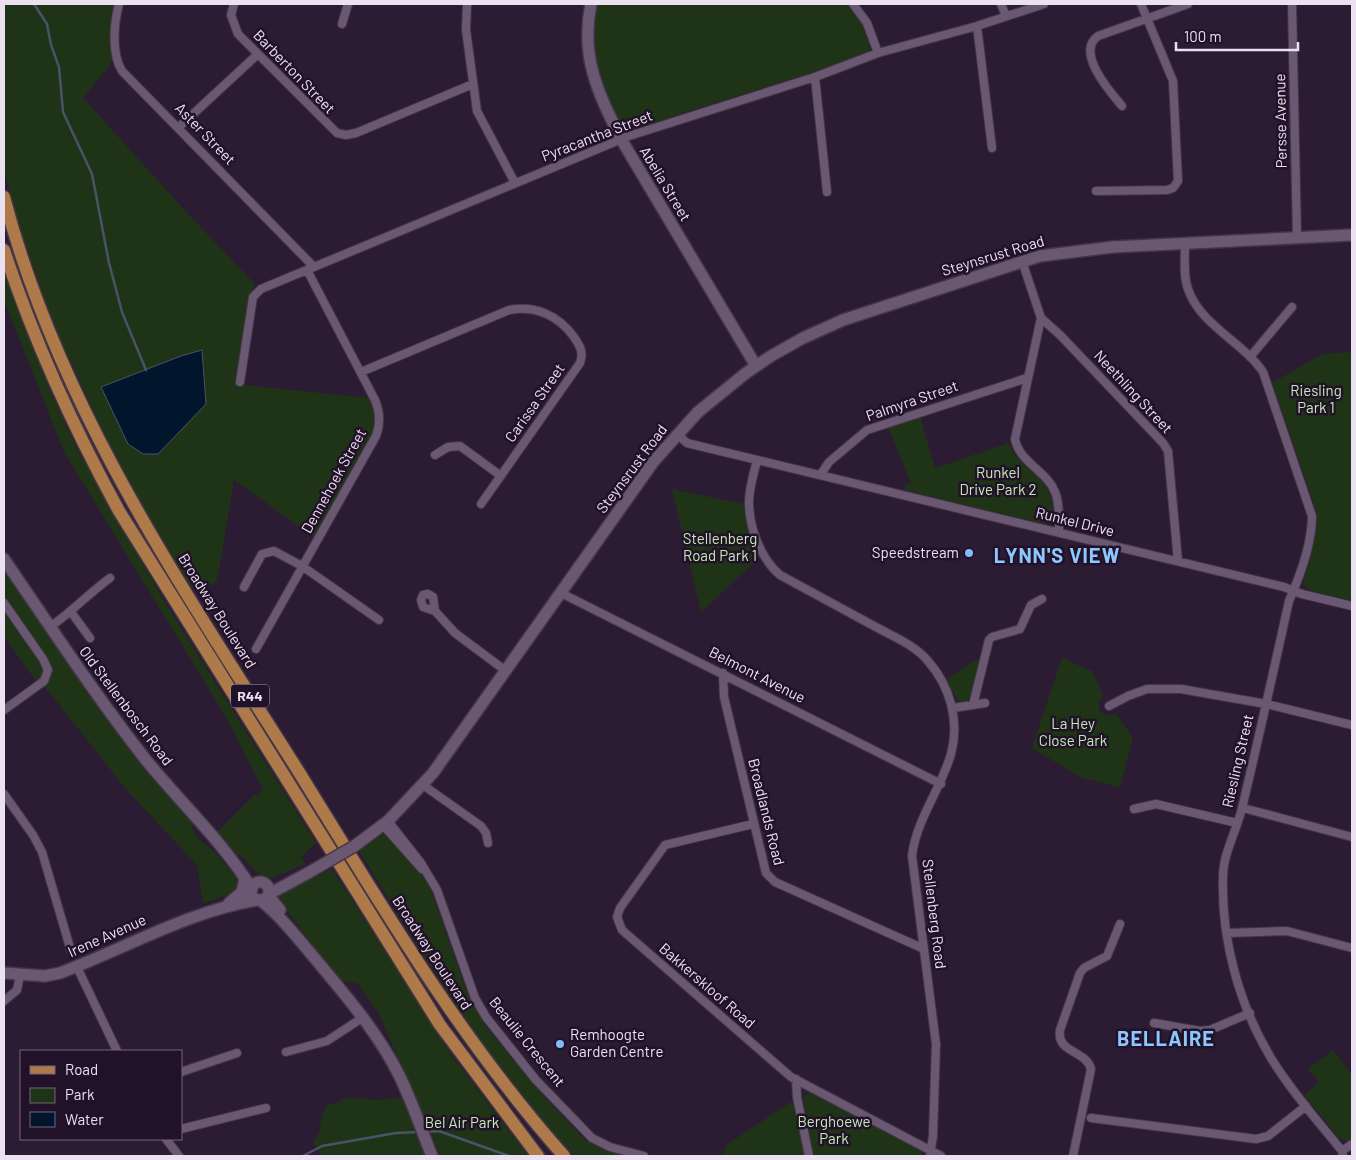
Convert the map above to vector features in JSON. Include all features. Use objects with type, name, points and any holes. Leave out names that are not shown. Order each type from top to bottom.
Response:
[{"type":"main road","name":"Broadway Boulevard","points":[[4,197],[46,325],[82,406],[126,494],[446,1006],[507,1088],[564,1156]]},
{"type":"main road","name":"Broadway Boulevard","points":[[4,250],[46,364],[80,439],[119,511],[440,1025],[538,1156]]},
{"type":"street","name":"Aster Street","points":[[119,4],[115,28],[119,65],[310,269]]},
{"type":"street","name":"Barberton Street","points":[[234,4],[231,15],[233,27],[329,128],[341,134],[356,133],[473,84]]},
{"type":"street","points":[[342,24],[348,4]]},
{"type":"street","points":[[468,4],[466,30],[479,118],[515,183]]},
{"type":"street","name":"Abelia Street","points":[[591,4],[586,39],[589,61],[602,101],[621,139],[756,366]]},
{"type":"street","points":[[853,4],[868,23],[878,54]]},
{"type":"street","points":[[1001,4],[1006,16]]},
{"type":"street","name":"Pyracantha Street","points":[[240,382],[255,294],[310,269],[621,139],[815,77],[878,54],[977,26],[1044,4]]},
{"type":"street","points":[[1096,191],[1167,190],[1173,188],[1178,181],[1173,81],[1141,4]]},
{"type":"street","points":[[1122,106],[1099,78],[1090,45],[1098,36],[1188,4]]},
{"type":"street","name":"Persse Avenue","points":[[1292,4],[1297,237]]},
{"type":"street","points":[[977,26],[992,148]]},
{"type":"street","points":[[179,127],[258,54]]},
{"type":"street","points":[[815,77],[827,192]]},
{"type":"street","name":"Steynsrust Road","points":[[261,892],[308,873],[346,852],[383,825],[422,785],[452,748],[654,461],[698,412],[756,366],[797,341],[843,320],[1040,256],[1080,250],[1352,235]]},
{"type":"street","name":"Riesling Street","points":[[1185,243],[1185,278],[1190,296],[1206,316],[1258,365],[1266,379],[1310,506],[1310,532],[1294,591],[1289,601],[1242,808],[1224,869],[1228,933],[1233,969],[1250,1013],[1271,1058],[1342,1154]]},
{"type":"street","name":"Neethling Street","points":[[1022,261],[1041,318],[1046,325],[1055,330],[1163,443],[1170,459],[1178,561]]},
{"type":"street","name":"Dennehoek Street","points":[[256,649],[378,430],[378,406],[310,269]]},
{"type":"street","points":[[1250,357],[1292,307]]},
{"type":"street","name":"Carissa Street","points":[[360,372],[509,310],[528,309],[556,318],[566,325],[579,344],[582,353],[580,363],[482,504]]},
{"type":"street","points":[[1041,318],[1015,432],[1016,444],[1055,493],[1059,532]]},
{"type":"street","name":"Palmyra Street","points":[[821,474],[829,462],[860,434],[876,426],[1027,378]]},
{"type":"street","name":"Runkel Drive","points":[[677,434],[687,443],[1178,561],[1352,606]]},
{"type":"street","points":[[436,455],[448,447],[460,446],[501,476]]},
{"type":"street","name":"Stellenberg Road","points":[[757,460],[749,511],[761,552],[772,568],[780,575],[921,654],[938,676],[953,708],[954,736],[941,784],[917,834],[912,856],[936,1044],[934,1136],[930,1154]]},
{"type":"street","points":[[244,587],[262,554],[267,551],[274,551],[302,566],[379,620]]},
{"type":"street","name":"Old Stellenbosch Road","points":[[6,565],[125,733],[169,788],[297,934],[301,942]]},
{"type":"street","points":[[50,627],[71,612],[91,592],[110,578]]},
{"type":"street","name":"Belmont Avenue","points":[[561,593],[941,784]]},
{"type":"street","points":[[973,705],[989,640],[992,637],[1020,629],[1031,605],[1042,599]]},
{"type":"street","points":[[4,603],[43,658],[48,670],[44,681],[4,710]]},
{"type":"street","points":[[71,612],[90,638]]},
{"type":"street","points":[[435,612],[455,633],[506,671]]},
{"type":"street","name":"Broadlands Road","points":[[723,673],[724,697],[763,867],[766,873],[774,882],[924,949]]},
{"type":"street","points":[[1109,706],[1138,692],[1166,688],[1202,692],[1266,704],[1352,725]]},
{"type":"street","points":[[953,708],[985,703]]},
{"type":"street","points":[[422,785],[481,826],[486,833],[488,843]]},
{"type":"street","points":[[4,794],[33,834],[42,852],[71,951]]},
{"type":"street","points":[[1134,809],[1156,804],[1237,823]]},
{"type":"street","points":[[1242,808],[1352,837]]},
{"type":"street","name":"Bakkerskloof Road","points":[[753,824],[665,846],[620,908],[618,924],[622,930],[651,956],[796,1079],[930,1154],[941,1156]]},
{"type":"street","name":"Beaulie Crescent","points":[[383,825],[427,873],[437,890],[475,998],[486,1018],[536,1080],[592,1138],[605,1145],[644,1156]]},
{"type":"street","name":"Old Stellenbosch Road","points":[[235,863],[245,878],[261,892],[288,929],[301,942],[362,1018],[399,1076],[432,1156]]},
{"type":"street","points":[[225,905],[242,892],[245,878]]},
{"type":"street","name":"Irene Avenue","points":[[225,905],[243,902],[261,892]]},
{"type":"street","name":"Irene Avenue","points":[[4,973],[51,975],[77,967],[149,934],[261,892]]},
{"type":"street","points":[[243,902],[264,909],[288,929]]},
{"type":"street","points":[[1073,1156],[1091,1069],[1087,1060],[1062,1044],[1059,1036],[1080,973],[1084,968],[1107,956],[1120,924]]},
{"type":"street","points":[[1228,933],[1288,931],[1352,948]]},
{"type":"street","points":[[77,967],[116,1050]]},
{"type":"street","points":[[4,1001],[17,990],[20,974]]},
{"type":"street","points":[[1154,1022],[1191,1029],[1210,1030],[1250,1013]]},
{"type":"street","points":[[286,1052],[327,1041],[362,1018]]},
{"type":"street","points":[[182,1072],[236,1053]]},
{"type":"street","points":[[796,1079],[797,1097],[809,1156]]},
{"type":"street","points":[[1091,1118],[1256,1139],[1268,1136],[1306,1106]]},
{"type":"street","points":[[182,1129],[266,1108]]},
{"type":"street","points":[[167,1140],[179,1156]]},
{"type":"street","points":[[1342,1154],[1352,1144]]},
{"type":"green space","points":[[4,4],[115,4],[111,18],[113,61],[83,98],[254,283],[236,384],[369,398],[375,416],[373,434],[315,538],[234,480],[217,583],[191,587],[147,516],[115,457],[53,324],[22,235],[4,170]]},
{"type":"green space","points":[[597,4],[846,4],[863,22],[870,50],[864,56],[630,130],[624,127],[618,119],[599,72],[594,45]]},
{"type":"green space","points":[[4,273],[48,386],[77,449],[166,604],[316,843],[301,857],[305,864],[272,878],[262,878],[239,854],[237,856],[217,832],[255,794],[257,796],[263,789],[226,717],[64,452],[4,300]]},
{"type":"green space","name":"Riesling Park 1","points":[[1352,352],[1352,601],[1312,591],[1303,585],[1316,524],[1316,510],[1272,383],[1323,354]]},
{"type":"green space","name":"Runkel Drive Park 2","points":[[920,416],[935,468],[1009,443],[1019,459],[1046,486],[1052,504],[1052,520],[1044,524],[905,490],[903,487],[911,483],[888,426]]},
{"type":"green space","name":"Stellenberg Road Park 1","points":[[672,489],[744,504],[745,516],[759,558],[701,612]]},
{"type":"green space","points":[[4,566],[147,772],[194,825],[192,827],[199,840],[213,850],[238,879],[238,888],[228,895],[203,903],[197,865],[125,788],[50,693],[34,678],[4,637]]},
{"type":"green space","name":"La Hey Close Park","points":[[1062,658],[1092,671],[1103,696],[1099,702],[1100,712],[1109,716],[1116,714],[1133,738],[1120,787],[1082,778],[1032,748]]},
{"type":"green space","points":[[982,659],[972,698],[965,702],[958,701],[946,680],[976,660]]},
{"type":"green space","points":[[380,833],[388,835],[423,876],[431,889],[466,990],[485,1025],[546,1099],[585,1140],[623,1156],[574,1156],[513,1085],[433,970],[359,851]]},
{"type":"green space","name":"Bel Air Park","points":[[332,869],[453,1057],[528,1156],[440,1156],[378,1012],[357,983],[343,981],[334,974],[278,899],[281,893]]},
{"type":"green space","points":[[1333,1050],[1352,1074],[1352,1139],[1347,1141],[1339,1138],[1304,1095],[1319,1082],[1308,1069]]},
{"type":"green space","name":"Berghoewe Park","points":[[815,1092],[920,1150],[923,1156],[814,1156],[803,1099],[807,1093]]},
{"type":"green space","points":[[360,1098],[370,1100],[402,1098],[425,1156],[322,1156],[313,1142],[318,1134],[327,1105],[340,1102],[342,1099]]},
{"type":"green space","points":[[791,1102],[795,1104],[805,1156],[722,1156],[726,1145]]},
{"type":"water","points":[[202,350],[206,404],[158,454],[143,454],[128,444],[101,387],[181,356]]},
{"type":"waterway","points":[[34,4],[47,24],[51,45],[59,67],[63,112],[92,174],[109,263],[122,312],[146,370]]},
{"type":"waterway","points":[[427,1132],[439,1131],[509,1156]]},
{"type":"waterway","points":[[303,1156],[322,1146],[396,1133],[418,1132]]},
{"type":"place","name":"Speedstream","points":[[969,553]]},
{"type":"place","name":"Remhoogte Garden Centre","points":[[560,1044]]},
{"type":"district","name":"LYNN'S VIEW","points":[[1057,556]]},
{"type":"district","name":"BELLAIRE","points":[[1166,1039]]}]
